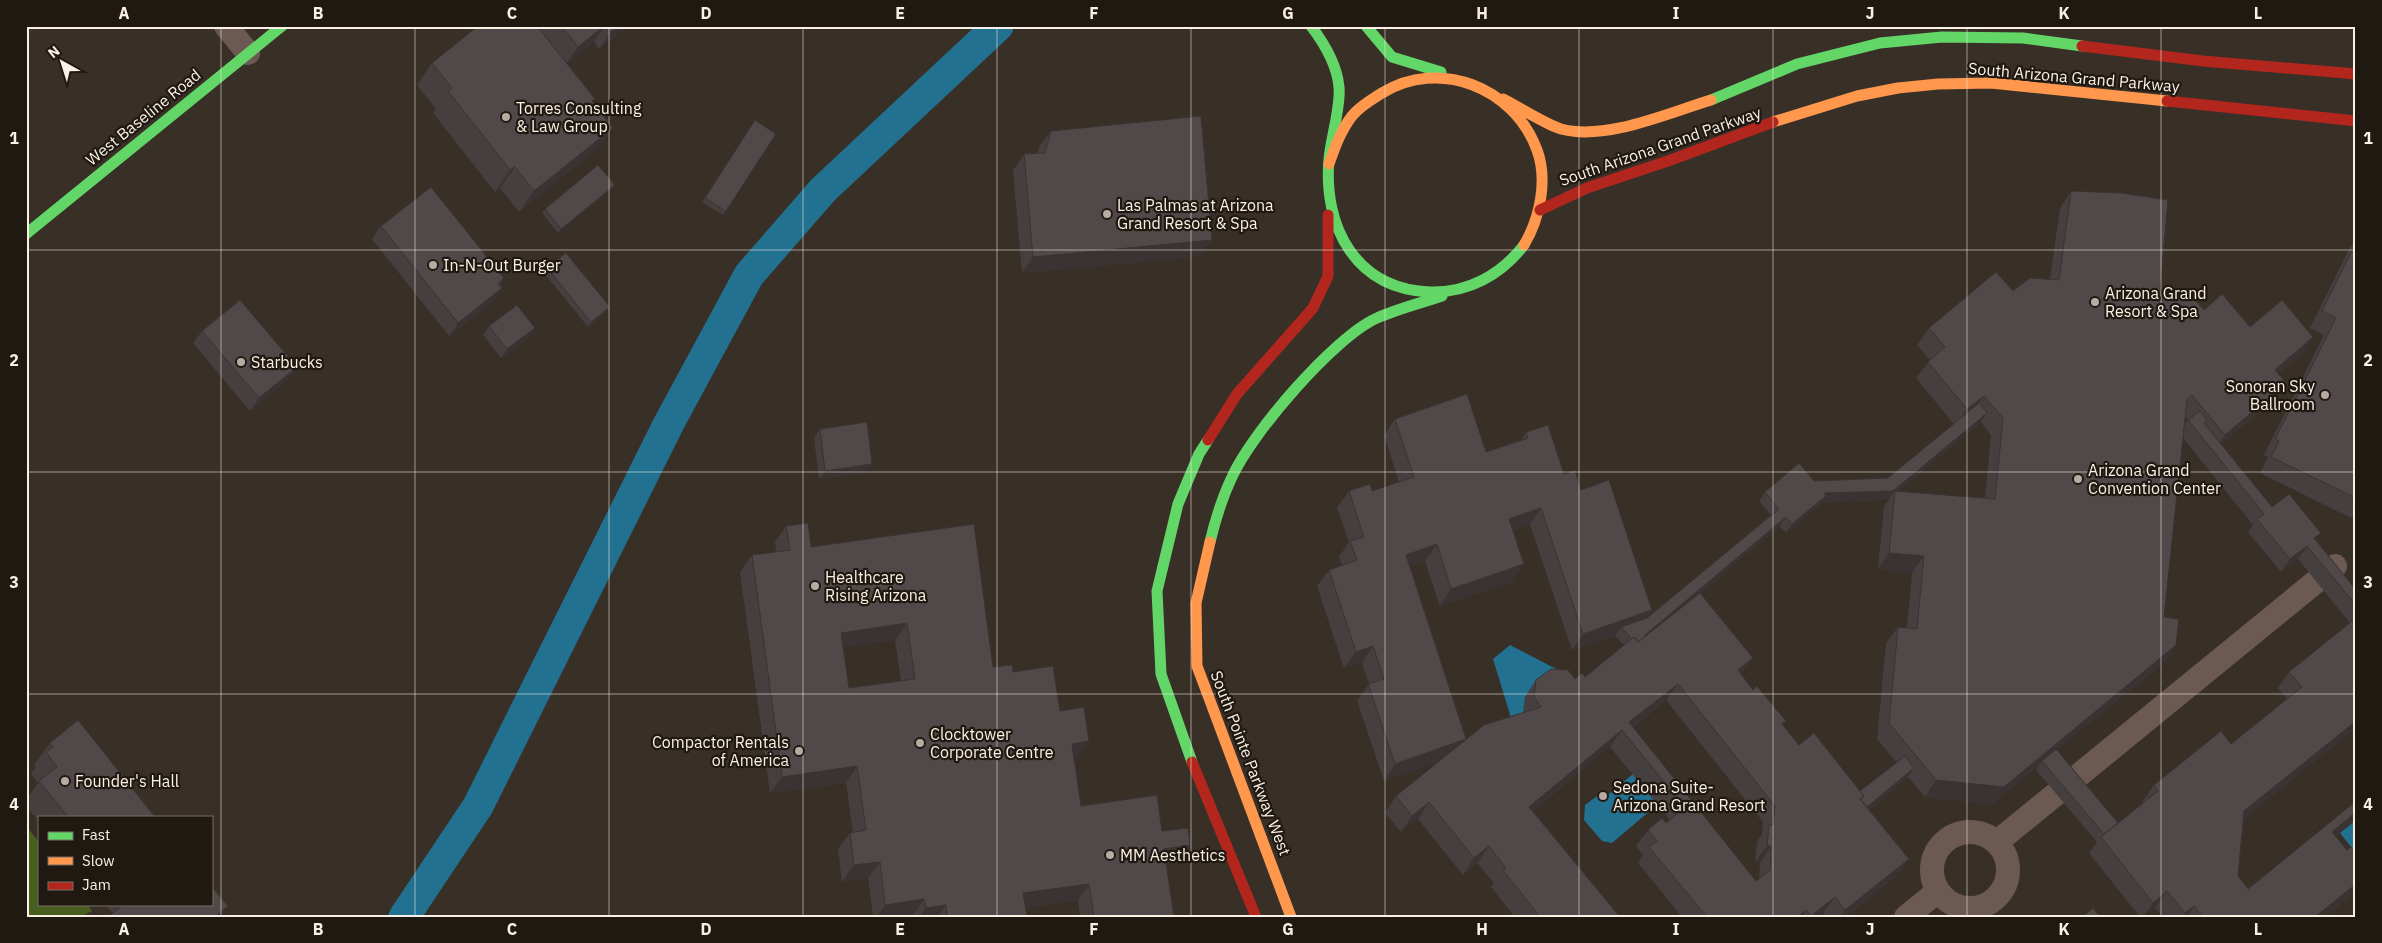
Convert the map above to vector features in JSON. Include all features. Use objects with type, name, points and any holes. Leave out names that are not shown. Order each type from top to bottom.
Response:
[{"type":"street","points":[[226,26],[248,53]]},
{"type":"street","name":"West Baseline Road","points":[[26,234],[282,26]]},
{"type":"street","name":"South Arizona Grand Parkway","points":[[1311,26],[1335,68],[1339,88],[1329,164],[1328,201],[1339,234],[1344,242],[1360,262],[1389,283],[1423,292],[1458,290],[1486,280],[1510,262],[1529,239],[1540,210],[1544,179],[1538,149],[1524,121],[1502,99]]},
{"type":"street","name":"South Arizona Grand Parkway","points":[[1366,26],[1392,57],[1483,87],[1502,99],[1561,129],[1595,132],[1626,126],[1720,97],[1797,64],[1880,43],[1942,37],[2023,38],[2203,61],[2356,74]]},
{"type":"street","name":"South Arizona Grand Parkway","points":[[1329,164],[1341,131],[1363,104],[1392,85],[1426,76],[1461,79]]},
{"type":"street","name":"South Arizona Grand Parkway","points":[[1540,210],[1562,197],[1577,191],[1808,111],[1869,94],[1914,86],[1991,83],[2356,121]]},
{"type":"street","points":[[1256,917],[1201,788],[1162,674],[1157,591],[1178,504],[1199,454],[1237,394],[1286,341],[1313,308],[1328,276],[1328,201]]},
{"type":"street","name":"South Pointe Parkway West","points":[[1291,917],[1197,666],[1196,603],[1214,525],[1232,476],[1263,428],[1318,365],[1347,336],[1376,318],[1458,290]]},
{"type":"street","points":[[1997,842],[2335,566]]},
{"type":"street","points":[[1967,832],[1978,832],[1997,842],[2008,862],[2009,873],[2003,890],[1991,903],[1980,907],[1962,907],[1946,900],[1938,891],[1934,882],[1932,864],[1935,855],[1948,839],[1967,832]]},
{"type":"street","points":[[1906,917],[1938,891]]},
{"type":"green space","points":[[26,826],[38,841],[38,906],[88,906],[92,911],[80,917],[26,917]]},
{"type":"water","points":[[1510,645],[1564,673],[1522,713],[1511,718],[1493,659]]},
{"type":"water","points":[[1633,774],[1658,804],[1612,843],[1602,841],[1584,820],[1585,805],[1597,796],[1604,798]]},
{"type":"water","points":[[2356,820],[2356,853],[2340,833]]},
{"type":"building","name":"Torres Consulting & Law Group","points":[[478,26],[531,26],[534,29],[537,26],[595,99],[592,101],[613,128],[534,191],[515,167],[510,170],[448,91],[452,88],[432,63]]},
{"type":"building","points":[[562,26],[604,26],[578,47]]},
{"type":"building","points":[[606,26],[619,26],[611,32]]},
{"type":"building","name":"Las Palmas at Arizona Grand Resort & Spa","points":[[1201,116],[1212,240],[1033,257],[1024,154],[1045,153],[1051,131]]},
{"type":"building","points":[[755,120],[776,134],[726,211],[705,198]]},
{"type":"building","points":[[598,165],[615,185],[561,229],[545,209]]},
{"type":"building","name":"In-N-Out Burger","points":[[431,187],[504,278],[498,283],[502,288],[458,323],[381,226]]},
{"type":"building","name":"Arizona Grand Convention Center","points":[[2071,191],[2121,193],[2168,200],[2160,291],[2190,294],[2204,310],[2222,294],[2250,327],[2282,300],[2313,337],[2275,370],[2286,383],[2225,435],[2192,395],[2187,400],[2164,617],[2179,619],[2176,645],[2004,787],[1936,780],[1889,723],[1898,627],[1917,629],[1924,556],[1889,553],[1895,491],[1995,499],[2003,418],[1984,396],[1967,409],[1928,362],[1945,347],[1929,328],[1996,272],[2013,291],[2030,278],[2059,280]]},
{"type":"building","name":"Sonoran Sky Ballroom","points":[[2356,242],[2356,498],[2271,457],[2279,441],[2275,439],[2336,318],[2322,311]]},
{"type":"building","points":[[566,253],[610,307],[591,322],[547,268]]},
{"type":"building","name":"Starbucks","points":[[240,300],[297,367],[259,398],[202,331]]},
{"type":"building","points":[[517,305],[535,328],[507,349],[489,326]]},
{"type":"building","points":[[1467,394],[1486,452],[1528,438],[1526,432],[1548,425],[1564,474],[1575,470],[1581,490],[1609,480],[1652,610],[1583,634],[1541,508],[1509,519],[1524,564],[1451,589],[1437,544],[1406,555],[1466,739],[1395,764],[1368,684],[1384,679],[1373,646],[1356,652],[1329,570],[1357,560],[1350,541],[1364,537],[1349,491],[1370,484],[1372,491],[1414,477],[1395,419]]},
{"type":"building","points":[[1979,403],[1987,413],[1893,491],[1824,493],[1826,496],[1792,524],[1786,517],[1638,642],[1634,637],[1632,639],[1621,627],[1647,618],[1779,509],[1765,492],[1799,463],[1814,481],[1888,478]]},
{"type":"building","points":[[2200,411],[2207,420],[2204,423],[2272,507],[2289,494],[2321,533],[2314,538],[2356,590],[2356,605],[2307,546],[2290,559],[2257,519],[2264,514],[2188,420]]},
{"type":"building","points":[[867,422],[872,464],[825,471],[820,429]]},
{"type":"building","name":"Clocktower Corporate Centre","points":[[808,523],[811,547],[974,524],[993,667],[1012,665],[1013,672],[1053,666],[1060,711],[1084,707],[1089,741],[1072,744],[1081,806],[1157,795],[1162,831],[1188,828],[1190,845],[1164,849],[1174,917],[1094,917],[1089,884],[1023,893],[1027,917],[947,917],[946,905],[926,908],[924,899],[885,905],[880,862],[854,865],[850,833],[866,830],[857,766],[782,777],[752,555],[790,550],[786,526]],"holes":[[[907,623],[915,679],[849,688],[841,633]]]},
{"type":"building","points":[[1700,593],[1753,658],[1738,670],[1753,690],[1757,686],[1786,721],[1782,724],[1799,745],[1814,733],[1864,796],[1860,799],[1909,859],[1845,910],[1835,897],[1811,916],[1806,910],[1797,917],[1707,917],[1649,847],[1657,841],[1648,830],[1662,818],[1666,823],[1685,808],[1622,730],[1529,807],[1620,917],[1540,917],[1503,870],[1506,868],[1489,846],[1474,858],[1429,802],[1412,816],[1396,796],[1484,725],[1541,707],[1534,697],[1536,680],[1551,669],[1568,670],[1575,679],[1582,673],[1585,677],[1634,637],[1638,642]],"holes":[[[1678,684],[1775,806],[1773,825],[1769,825],[1767,846],[1771,846],[1770,870],[1756,881],[1629,722]]]},
{"type":"building","points":[[2356,618],[2356,721],[2244,811],[2238,876],[2248,889],[2356,801],[2356,812],[2332,832],[2347,850],[2351,847],[2356,852],[2356,884],[2315,917],[2203,917],[2194,906],[2185,913],[2167,891],[2153,903],[2101,837],[2158,791],[2154,785],[2221,731],[2231,744],[2302,687],[2289,672]]},
{"type":"building","points":[[78,720],[154,816],[67,816],[39,781],[57,767],[46,752],[53,747],[50,743]]},
{"type":"building","points":[[2056,749],[2118,823],[2104,834],[2042,761]]},
{"type":"building","points":[[1905,756],[1914,768],[1867,807],[1861,800],[1864,796],[1860,791]]},
{"type":"building","points":[[212,887],[228,906],[215,917],[108,917],[122,906],[212,906]]},
{"type":"building","points":[[2093,908],[2100,917],[2083,917]]},
{"type":"waterway","points":[[404,917],[478,806],[669,423],[749,275],[823,190],[998,26]]},
{"type":"traffic: fast","points":[[26,234],[282,26]]},
{"type":"traffic: fast","points":[[1311,26],[1329,55],[1336,71],[1339,87],[1339,104],[1329,159],[1329,184],[1332,208],[1339,230],[1349,250],[1364,266],[1382,279],[1404,288],[1430,292],[1444,291],[1457,289],[1483,280],[1505,265],[1524,245]]},
{"type":"traffic: fast","points":[[1366,26],[1392,57],[1441,72]]},
{"type":"traffic: fast","points":[[1711,100],[1797,64],[1880,43],[1942,37],[2023,38],[2082,46]]},
{"type":"traffic: fast","points":[[1210,542],[1225,493],[1242,459],[1275,413],[1317,365],[1359,329],[1377,318],[1442,296]]},
{"type":"traffic: fast","points":[[1192,762],[1161,674],[1157,591],[1178,504],[1199,454],[1208,440]]},
{"type":"traffic: slow","points":[[1329,164],[1341,133],[1348,121],[1362,106],[1382,93],[1404,83],[1427,78],[1450,79],[1472,85],[1493,95],[1511,110],[1526,128],[1537,150],[1542,174],[1541,199],[1530,234],[1524,245]]},
{"type":"traffic: slow","points":[[1773,122],[1857,96],[1898,88],[1938,84],[1991,83],[2167,101]]},
{"type":"traffic: slow","points":[[1503,99],[1555,127],[1579,132],[1617,129],[1711,100]]},
{"type":"traffic: slow","points":[[1210,542],[1196,603],[1197,666],[1291,917]]},
{"type":"traffic: jam","points":[[2082,46],[2203,61],[2356,74]]},
{"type":"traffic: jam","points":[[2167,101],[2356,121]]},
{"type":"traffic: jam","points":[[1540,210],[1587,188],[1668,161],[1773,122]]},
{"type":"traffic: jam","points":[[1208,440],[1237,394],[1313,308],[1328,276],[1328,215]]},
{"type":"traffic: jam","points":[[1192,762],[1256,917]]},
{"type":"place","name":"Torres Consulting & Law Group","points":[[506,117]]},
{"type":"place","name":"Las Palmas at Arizona Grand Resort & Spa","points":[[1107,214]]},
{"type":"place","name":"In-N-Out Burger","points":[[433,265]]},
{"type":"place","name":"Arizona Grand Resort & Spa","points":[[2095,302]]},
{"type":"place","name":"Starbucks","points":[[241,362]]},
{"type":"place","name":"Sonoran Sky Ballroom","points":[[2325,395]]},
{"type":"place","name":"Arizona Grand Convention Center","points":[[2078,479]]},
{"type":"place","name":"Healthcare Rising Arizona","points":[[815,586]]},
{"type":"place","name":"Clocktower Corporate Centre","points":[[920,743]]},
{"type":"place","name":"Compactor Rentals of America","points":[[799,751]]},
{"type":"place","name":"Founder's Hall","points":[[65,781]]},
{"type":"place","name":"Sedona Suite- Arizona Grand Resort","points":[[1603,796]]},
{"type":"place","name":"MM Aesthetics","points":[[1110,855]]}]
